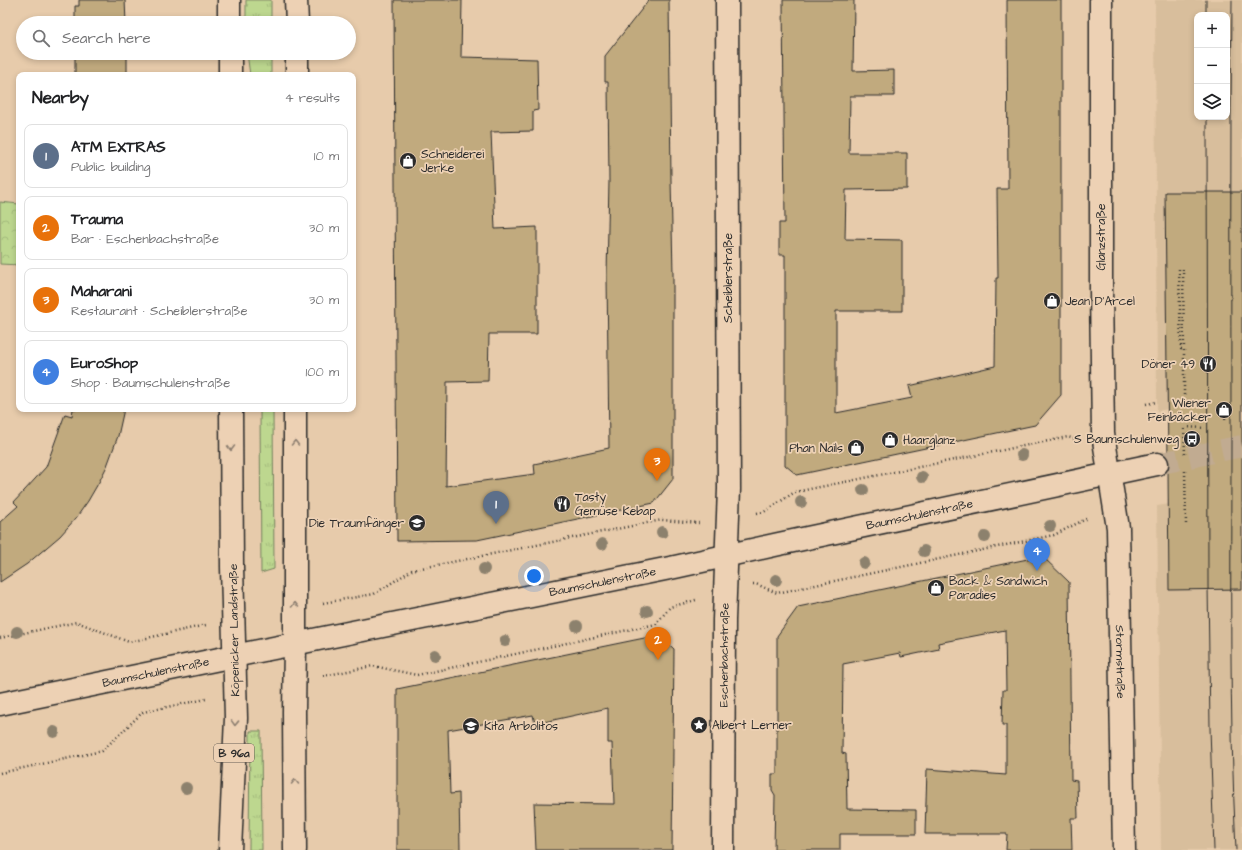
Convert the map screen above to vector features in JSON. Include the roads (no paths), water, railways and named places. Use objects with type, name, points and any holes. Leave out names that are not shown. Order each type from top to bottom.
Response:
[{"type":"main road","points":[[229,0],[229,16]]},
{"type":"main road","points":[[296,0],[296,16]]},
{"type":"main road","name":"Scheiblerstraße","points":[[726,556],[729,489],[727,0]]},
{"type":"main road","name":"Glanzstraße","points":[[1101,0],[1101,282],[1103,434],[1109,473]]},
{"type":"main road","points":[[230,60],[230,72]]},
{"type":"main road","points":[[297,60],[297,72]]},
{"type":"main road","name":"Köpenicker Landstraße","points":[[230,850],[236,718],[232,567],[231,412]]},
{"type":"main road","points":[[295,412],[295,850]]},
{"type":"main road","name":"Baumschulenstraße","points":[[0,704],[726,556],[1109,473],[1157,464]]},
{"type":"main road","name":"Stormstraße","points":[[1109,473],[1118,528],[1124,850]]},
{"type":"main road","name":"Eschenbachstraße","points":[[723,850],[724,620],[726,556]]},
{"type":"tunnel","points":[[1157,464],[1242,446]]},
{"type":"tram line","points":[[1206,0],[1206,12]]},
{"type":"tram line","points":[[1232,0],[1231,643],[1232,746],[1236,850]]},
{"type":"tram line","points":[[1207,120],[1208,585],[1210,728],[1214,850]]},
{"type":"place","name":"Schneiderei Jerke","points":[[408,161]]},
{"type":"place","name":"Jean D'Arcel","points":[[1052,301]]},
{"type":"place","name":"Döner 49","points":[[1208,364]]},
{"type":"place","name":"Wiener Feinbäcker","points":[[1224,410]]},
{"type":"place","name":"S Baumschulenweg","points":[[1192,439]]},
{"type":"place","name":"Haarglanz","points":[[890,440]]},
{"type":"place","name":"Phan Nails","points":[[856,448]]},
{"type":"place","name":"Maharani","points":[[657,481]]},
{"type":"place","name":"Tasty Gemüse Kebap","points":[[562,504]]},
{"type":"place","name":"Die Traumfänger","points":[[417,523]]},
{"type":"place","name":"ATM EXTRAS","points":[[496,524]]},
{"type":"place","name":"EuroShop","points":[[1037,571]]},
{"type":"place","name":"Back & Sandwich Paradies","points":[[936,588]]},
{"type":"place","name":"Trauma","points":[[658,660]]},
{"type":"place","name":"Albert Lerner","points":[[699,725]]},
{"type":"place","name":"Kita Arbolitos","points":[[471,726]]}]
